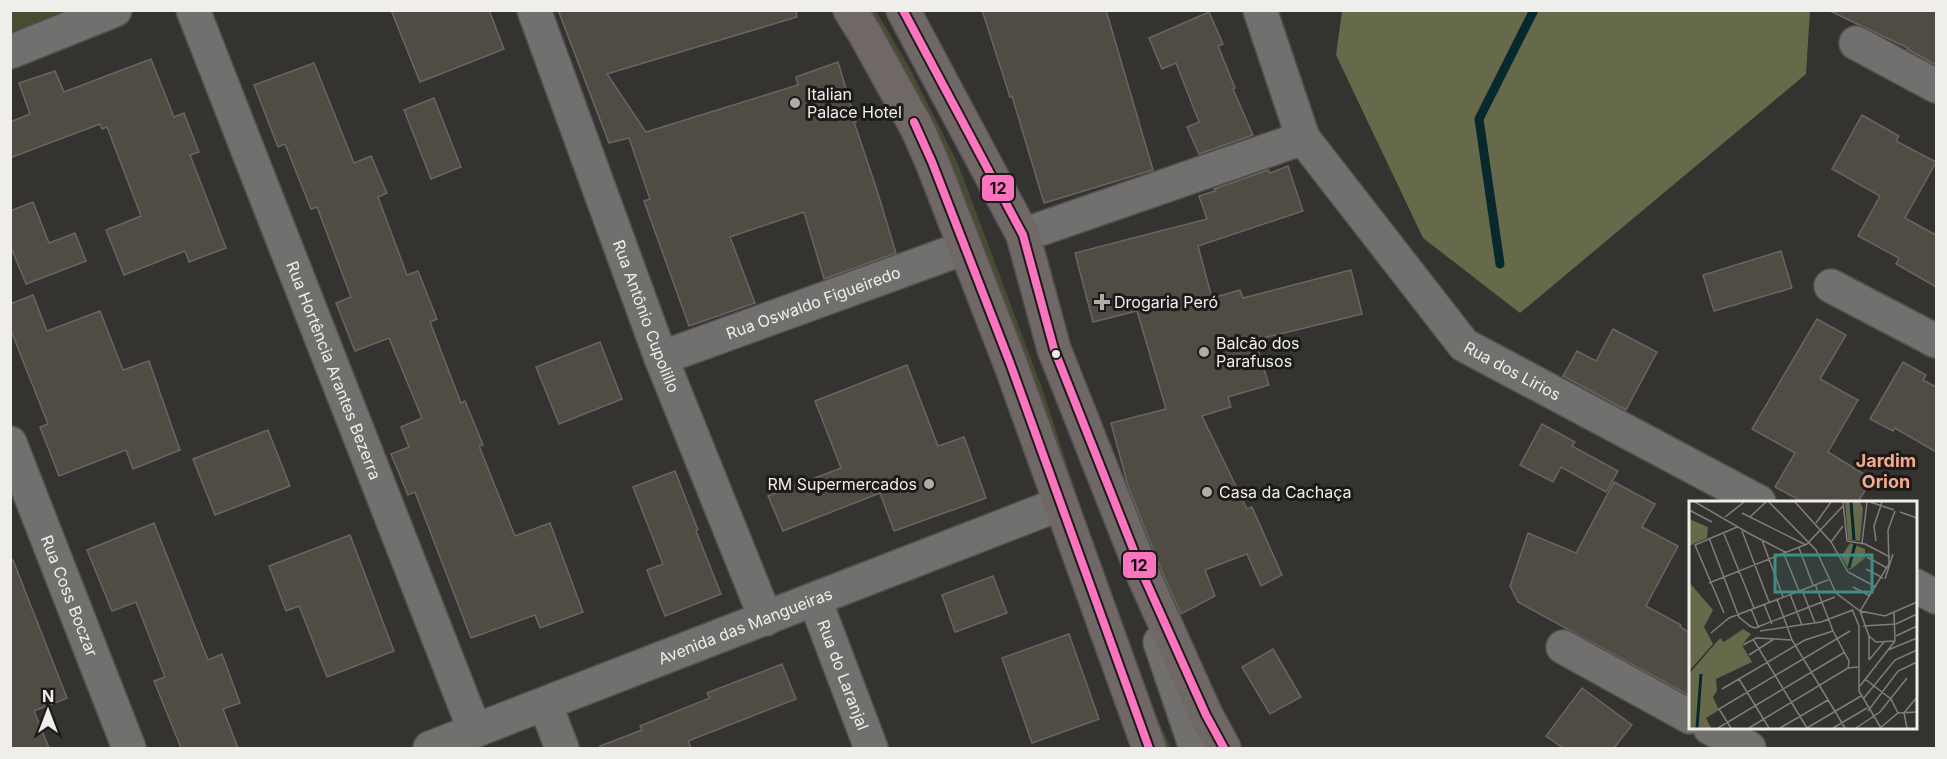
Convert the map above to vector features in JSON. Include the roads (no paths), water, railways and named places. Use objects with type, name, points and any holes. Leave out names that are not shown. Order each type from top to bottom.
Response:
[{"type":"main road","points":[[850,10],[917,128],[932,162],[1010,363],[1149,748]]},
{"type":"main road","points":[[903,10],[1023,235],[1054,349],[1145,579],[1206,715],[1224,748]]},
{"type":"street","points":[[10,52],[115,10]]},
{"type":"street","name":"Rua Hortência Arantes Bezerra","points":[[193,10],[475,731]]},
{"type":"street","name":"Rua Antônio Cupolillo","points":[[534,10],[661,358],[765,619]]},
{"type":"street","name":"Rua dos Lirios","points":[[1260,10],[1303,138],[1464,345],[1757,501]]},
{"type":"street","points":[[1856,43],[1936,86]]},
{"type":"street","points":[[1023,235],[1303,138]]},
{"type":"street","name":"Rua Oswaldo Figueiredo","points":[[661,358],[964,248]]},
{"type":"street","points":[[1830,286],[1936,341]]},
{"type":"street","name":"Rua Coss Boczar","points":[[10,443],[129,748]]},
{"type":"street","name":"Avenida das Mangueiras","points":[[430,748],[1060,504]]},
{"type":"street","points":[[1145,579],[1161,645],[1196,748]]},
{"type":"street","points":[[1917,587],[1936,597]]},
{"type":"street","name":"Rua do Laranjal","points":[[815,600],[871,748]]},
{"type":"street","points":[[1563,647],[1689,716]]},
{"type":"street","points":[[545,704],[562,748]]},
{"type":"street","points":[[1712,729],[1749,748]]},
{"type":"waterway","points":[[1500,264],[1479,119],[1534,10]]},
{"type":"place","name":"Italian Palace Hotel","points":[[795,103]]},
{"type":"place","name":"Drogaria Peró","points":[[1102,302]]},
{"type":"place","name":"Balcão dos Parafusos","points":[[1204,352]]},
{"type":"place","name":"RM Supermercados","points":[[929,484]]},
{"type":"place","name":"Casa da Cachaça","points":[[1207,492]]},
{"type":"district","name":"Jardim Orion","points":[[1886,471]]}]
